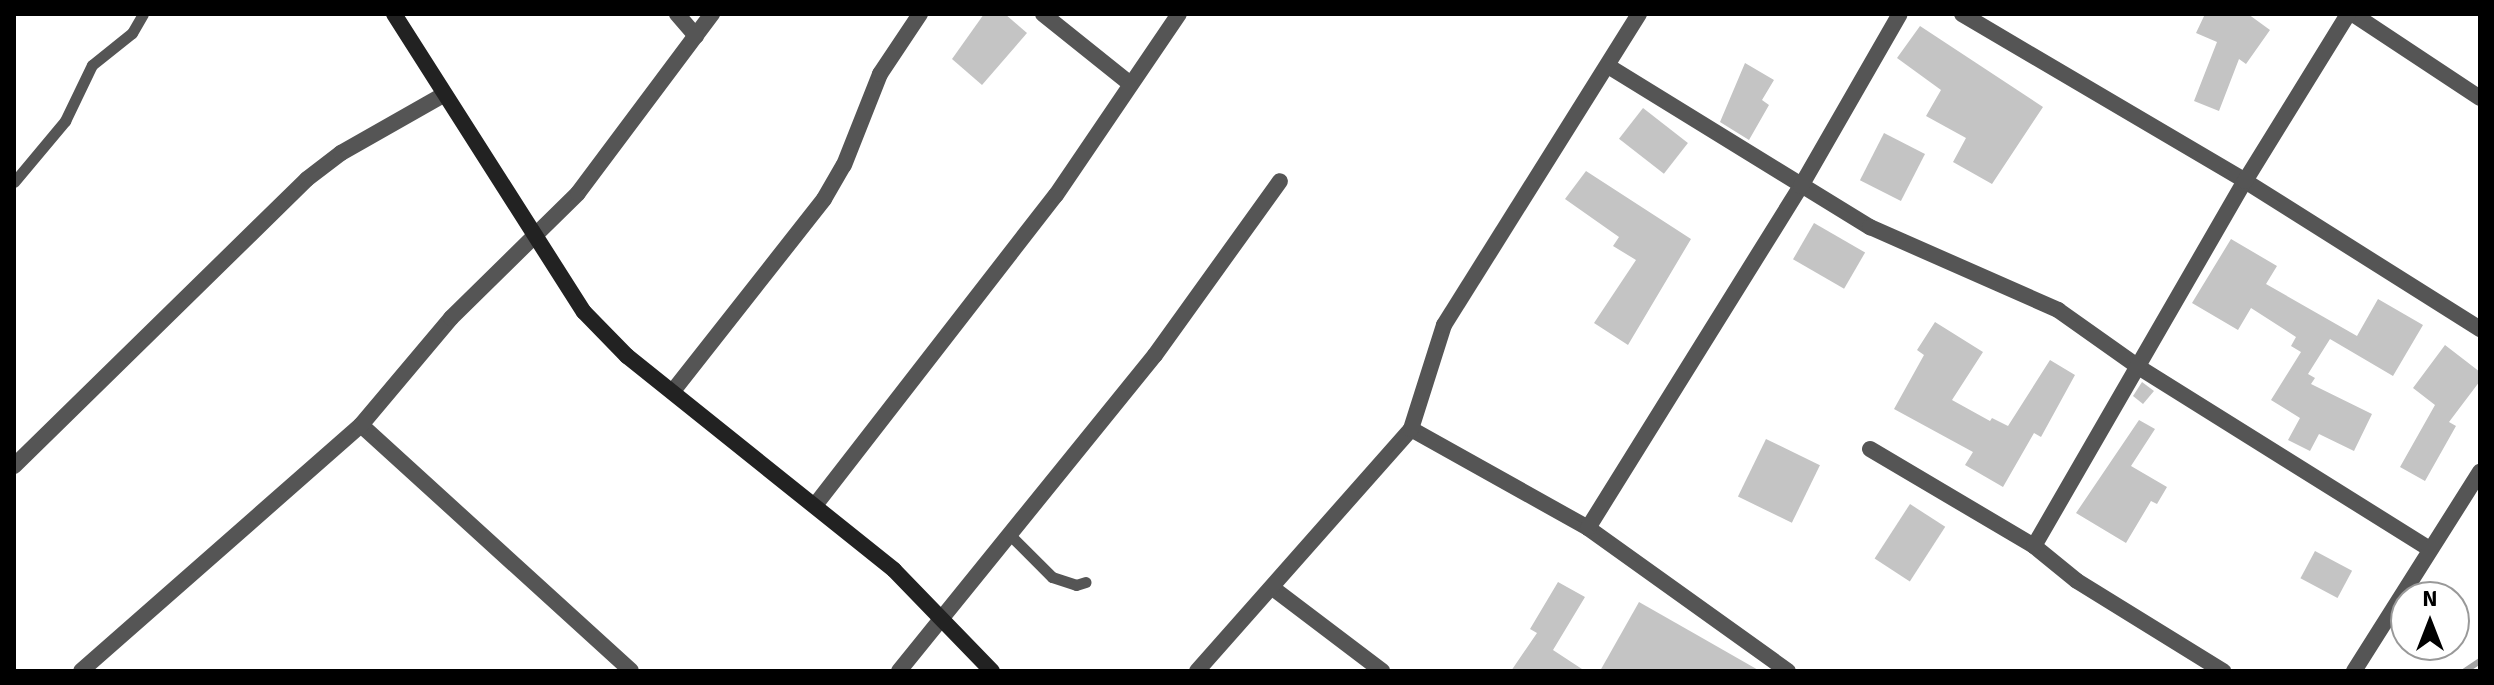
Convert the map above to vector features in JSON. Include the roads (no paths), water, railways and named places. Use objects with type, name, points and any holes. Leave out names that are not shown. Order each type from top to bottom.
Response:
[{"type":"street","points":[[394,14],[584,312],[627,356],[816,504],[940,617],[992,671]]},
{"type":"street","points":[[677,14],[696,36]]},
{"type":"street","points":[[81,671],[361,425],[451,318],[578,193],[712,14]]},
{"type":"street","points":[[673,391],[824,199],[844,165],[880,74],[920,14]]},
{"type":"street","points":[[1043,14],[1129,83]]},
{"type":"street","points":[[816,504],[1040,217],[1179,14]]},
{"type":"street","points":[[1197,671],[1274,589],[1411,429],[1444,325],[1639,14]]},
{"type":"street","points":[[1588,528],[1801,186],[1900,14]]},
{"type":"street","points":[[1962,14],[2245,181],[2480,329]]},
{"type":"street","points":[[2034,546],[2140,368],[2245,181],[2350,14],[2480,98]]},
{"type":"street","points":[[1608,66],[1870,227],[2058,310],[2140,368],[2430,549]]},
{"type":"street","points":[[14,466],[307,179],[341,153],[443,95]]},
{"type":"street","points":[[899,671],[1155,355],[1280,181]]},
{"type":"street","points":[[361,425],[631,671]]},
{"type":"street","points":[[1411,429],[1588,528],[1788,671]]},
{"type":"street","points":[[1870,449],[2034,546],[2077,581],[2223,671]]},
{"type":"street","points":[[2354,671],[2480,472]]},
{"type":"street","points":[[1274,589],[1382,671]]},
{"type":"lane","points":[[14,182],[65,121],[92,65],[132,33],[143,14]]},
{"type":"lane","points":[[1011,536],[1052,577],[1076,585],[1086,582]]},
{"type":"waterway","points":[[2465,671],[2480,661]]}]
